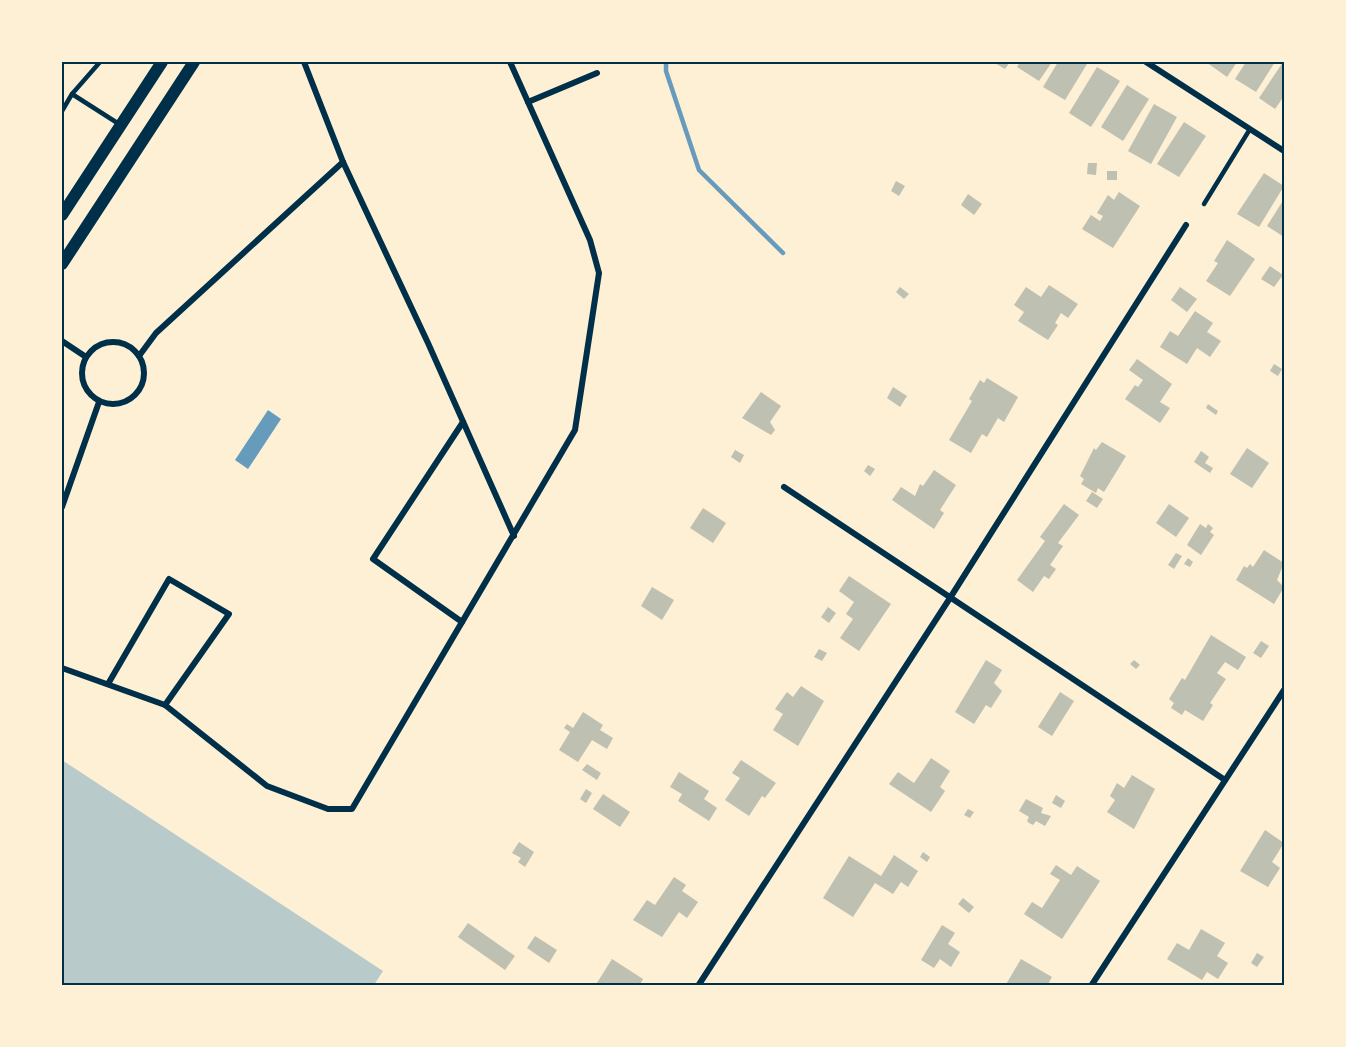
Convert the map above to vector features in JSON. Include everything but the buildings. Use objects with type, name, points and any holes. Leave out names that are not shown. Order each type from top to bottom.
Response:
[{"type":"main road","points":[[62,215],[162,62]]},
{"type":"main road","points":[[62,264],[194,62]]},
{"type":"street","points":[[304,62],[343,162],[514,536]]},
{"type":"street","points":[[62,668],[165,705],[267,786],[328,809],[352,809],[575,430],[599,273],[590,240],[510,62]]},
{"type":"street","points":[[1146,62],[1284,151]]},
{"type":"street","points":[[528,102],[597,73]]},
{"type":"street","points":[[139,356],[156,333],[343,162]]},
{"type":"street","points":[[698,986],[950,598],[1186,225]]},
{"type":"street","points":[[62,341],[86,357]]},
{"type":"street","points":[[112,342],[132,348],[139,356],[144,375],[137,394],[120,404],[99,402],[91,396],[81,377],[86,357],[93,349],[112,342]]},
{"type":"street","points":[[62,507],[99,402]]},
{"type":"street","points":[[462,622],[373,559],[463,422]]},
{"type":"street","points":[[784,487],[1226,780]]},
{"type":"street","points":[[108,684],[169,579],[229,614],[165,705]]},
{"type":"street","points":[[1091,986],[1284,690]]},
{"type":"lane","points":[[62,111],[72,94],[100,62]]},
{"type":"lane","points":[[72,94],[121,125]]},
{"type":"lane","points":[[1204,204],[1250,129]]},
{"type":"shaded area","points":[[62,760],[383,971],[374,985],[62,985]]},
{"type":"water","points":[[268,410],[281,419],[248,469],[235,460]]},
{"type":"waterway","points":[[666,62],[666,71],[699,170],[783,253]]}]
